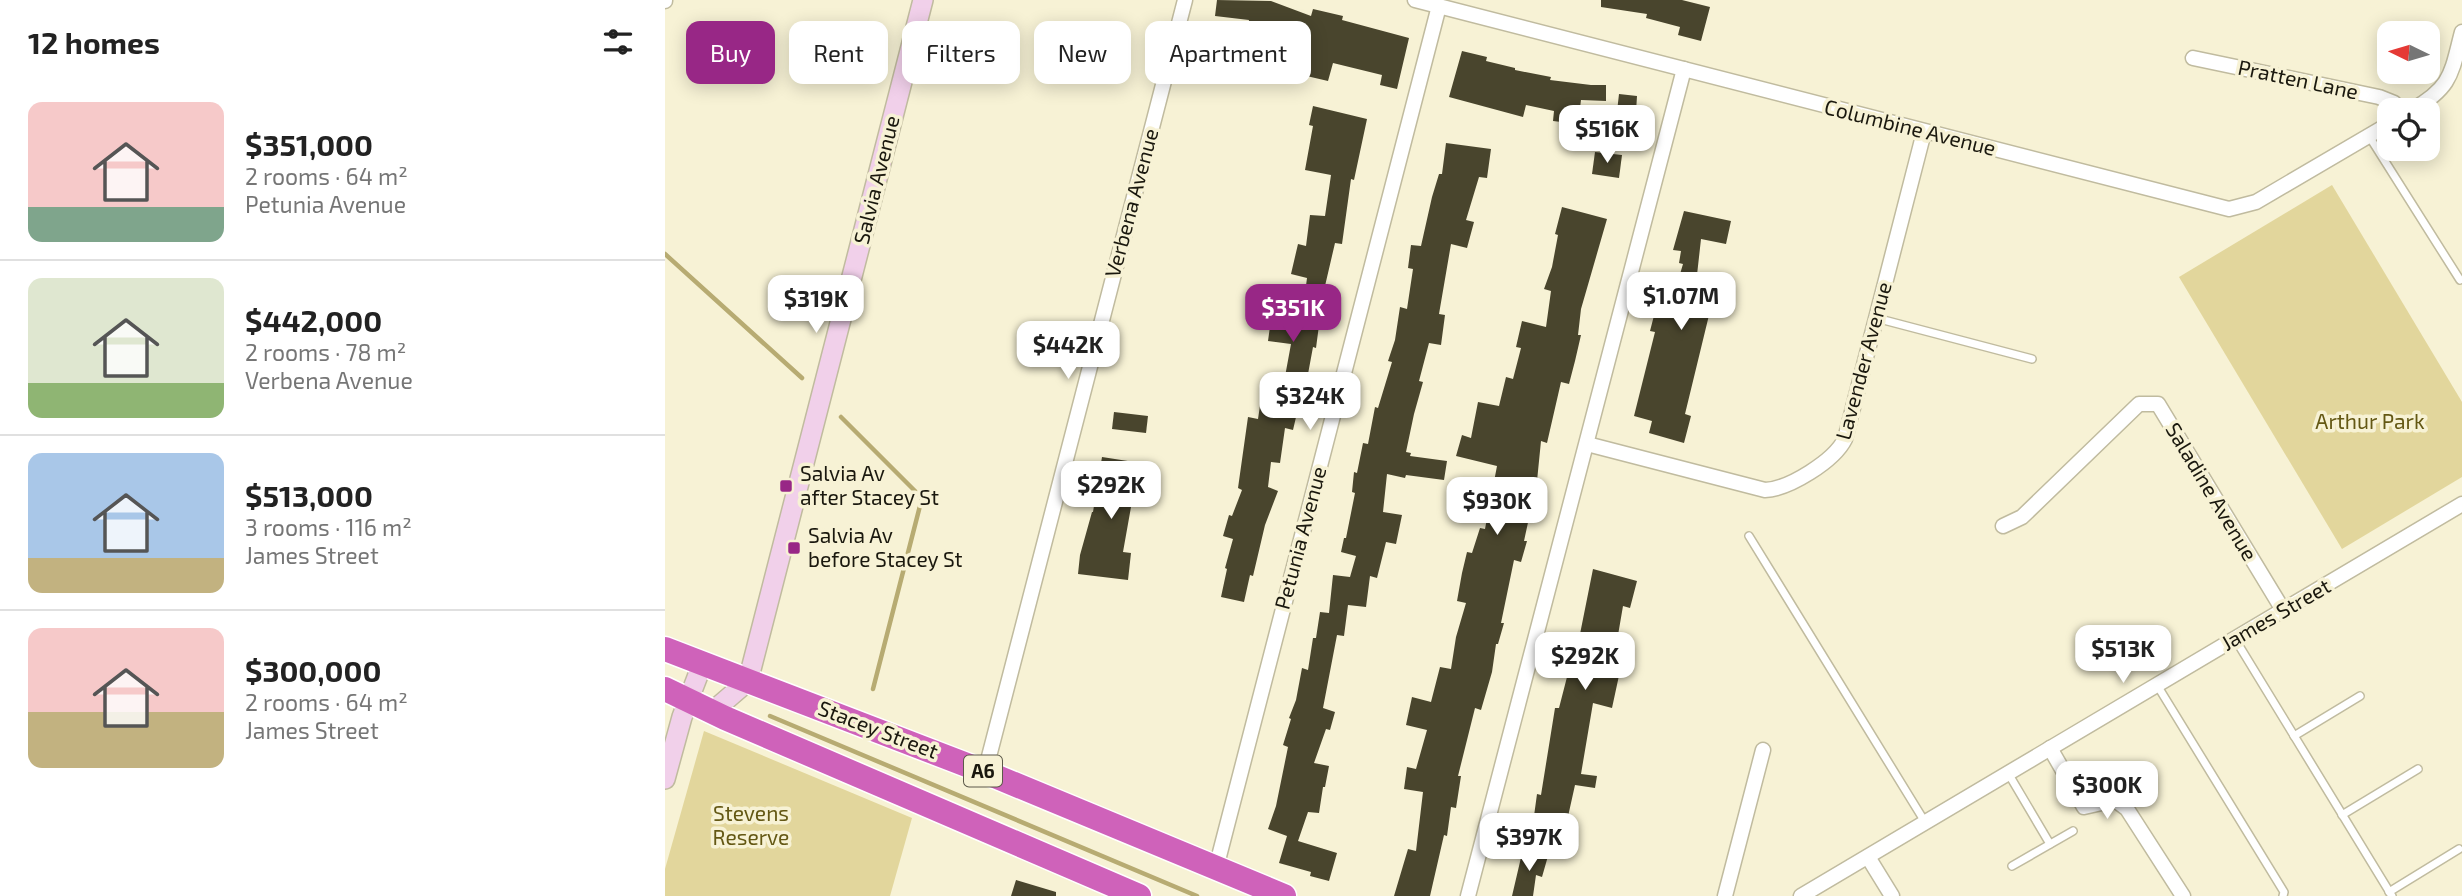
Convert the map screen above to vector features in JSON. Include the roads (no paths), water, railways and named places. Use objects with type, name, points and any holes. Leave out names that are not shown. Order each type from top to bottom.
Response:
[{"type":"highway","name":"Stacey Street","points":[[665,649],[985,772],[1284,896]]},
{"type":"highway","name":"A6","points":[[665,689],[712,712],[1139,896]]},
{"type":"street","name":"Salvia Avenue","points":[[748,681],[923,0]]},
{"type":"street","name":"Verbena Avenue","points":[[985,772],[1185,0]]},
{"type":"street","name":"Columbine Avenue","points":[[1415,0],[2229,209],[2256,202],[2377,131]]},
{"type":"street","name":"Petunia Avenue","points":[[1216,867],[1439,6]]},
{"type":"street","points":[[2429,98],[2441,90],[2451,74],[2462,32]]},
{"type":"street","name":"Pratten Lane","points":[[2193,58],[2382,98]]},
{"type":"street","points":[[1468,896],[1684,69]]},
{"type":"street","name":"Lavender Avenue","points":[[1587,444],[1757,489],[1782,488],[1840,449],[1845,439],[1924,131]]},
{"type":"street","name":"Saladine Avenue","points":[[2003,526],[2022,517],[2139,404],[2158,404],[2283,610]]},
{"type":"street","name":"James Street","points":[[1801,896],[2462,504]]},
{"type":"street","points":[[665,779],[688,700],[703,662]]},
{"type":"street","points":[[712,712],[748,681]]},
{"type":"street","points":[[2050,748],[2084,807],[2115,800],[2127,809],[2183,896]]},
{"type":"street","points":[[1725,896],[1763,750]]},
{"type":"street","points":[[1868,857],[1892,896]]},
{"type":"lane","points":[[2369,136],[2460,280]]},
{"type":"lane","points":[[1876,318],[2032,359]]},
{"type":"lane","points":[[1749,536],[1926,823]]},
{"type":"lane","points":[[2234,639],[2390,894],[2459,849]]},
{"type":"lane","points":[[2157,685],[2284,892],[2283,896]]},
{"type":"lane","points":[[2294,736],[2360,696]]},
{"type":"lane","points":[[2342,815],[2418,769]]},
{"type":"lane","points":[[2008,774],[2050,844]]},
{"type":"lane","points":[[2012,866],[2073,831]]},
{"type":"waterway","points":[[665,254],[802,378]]},
{"type":"waterway","points":[[841,417],[922,498],[873,689]]},
{"type":"waterway","points":[[770,716],[1197,896]]},
{"type":"place","name":"Salvia Av after Stacey St","points":[[786,486]]},
{"type":"place","name":"Salvia Av before Stacey St","points":[[794,548]]},
{"type":"park label","name":"Arthur Park","points":[[2370,422]]},
{"type":"park label","name":"Stevens Reserve","points":[[751,826]]}]
